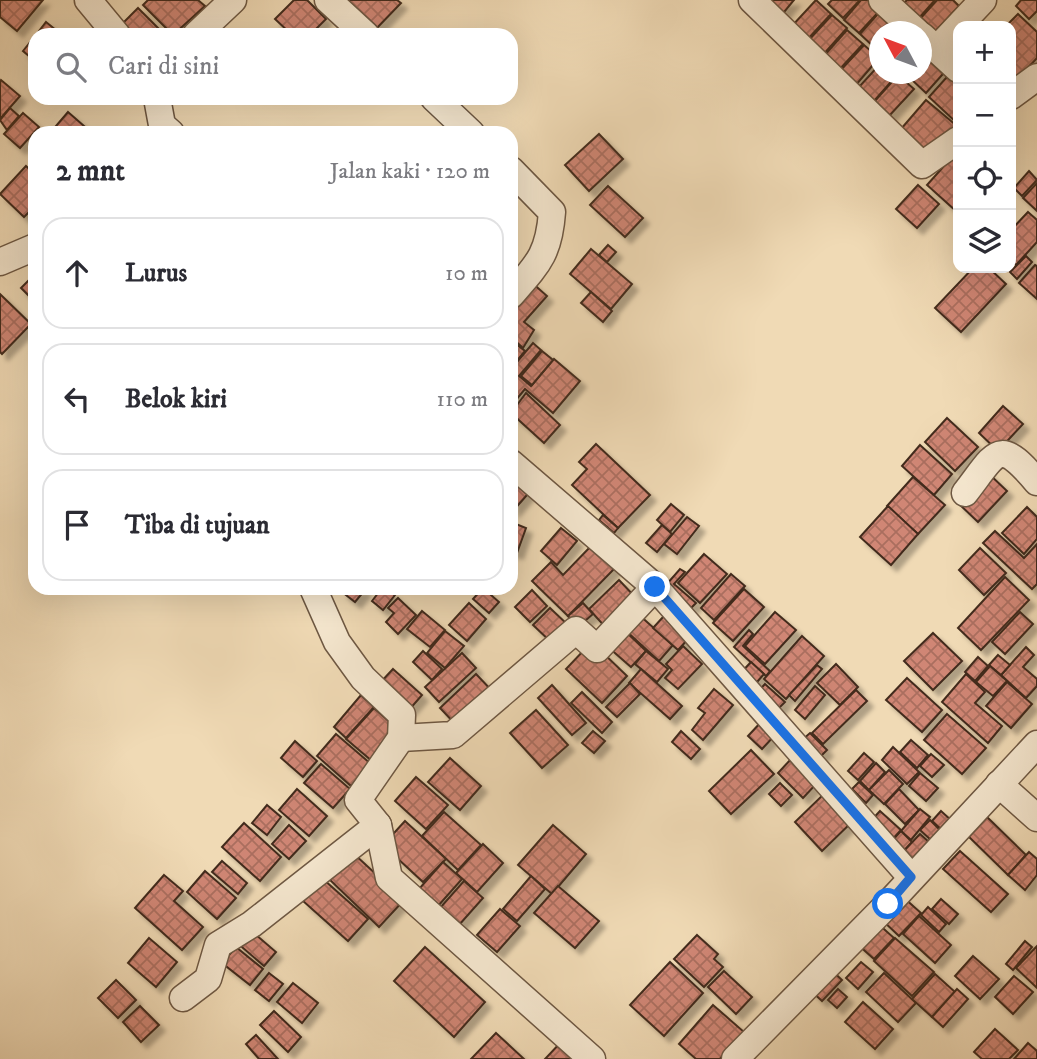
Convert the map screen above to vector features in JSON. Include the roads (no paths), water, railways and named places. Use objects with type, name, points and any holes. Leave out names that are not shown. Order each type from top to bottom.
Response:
[{"type":"street","points":[[88,0],[111,28]]},
{"type":"street","points":[[203,28],[233,0]]},
{"type":"street","points":[[328,0],[358,28]]},
{"type":"street","points":[[752,0],[922,164],[953,143]]},
{"type":"street","points":[[882,0],[905,21]]},
{"type":"street","points":[[932,40],[983,0]]},
{"type":"street","points":[[932,45],[953,64]]},
{"type":"street","points":[[1016,92],[1037,77]]},
{"type":"street","points":[[158,105],[161,126]]},
{"type":"street","points":[[441,105],[464,126]]},
{"type":"street","points":[[518,177],[552,212],[550,241],[537,265],[518,287]]},
{"type":"street","points":[[0,262],[28,250]]},
{"type":"street","points":[[965,493],[992,458],[1001,453],[1010,453],[1037,482]]},
{"type":"street","points":[[518,469],[655,587],[911,877]]},
{"type":"street","points":[[401,738],[453,735],[576,630],[597,649],[655,587]]},
{"type":"street","points":[[316,595],[337,642],[363,678],[402,715],[401,738],[358,800],[378,825],[389,878],[592,1059]]},
{"type":"street","points":[[735,1059],[1037,744]]},
{"type":"street","points":[[999,784],[1037,818]]},
{"type":"street","points":[[183,998],[208,979],[218,945],[252,923],[378,825]]}]
